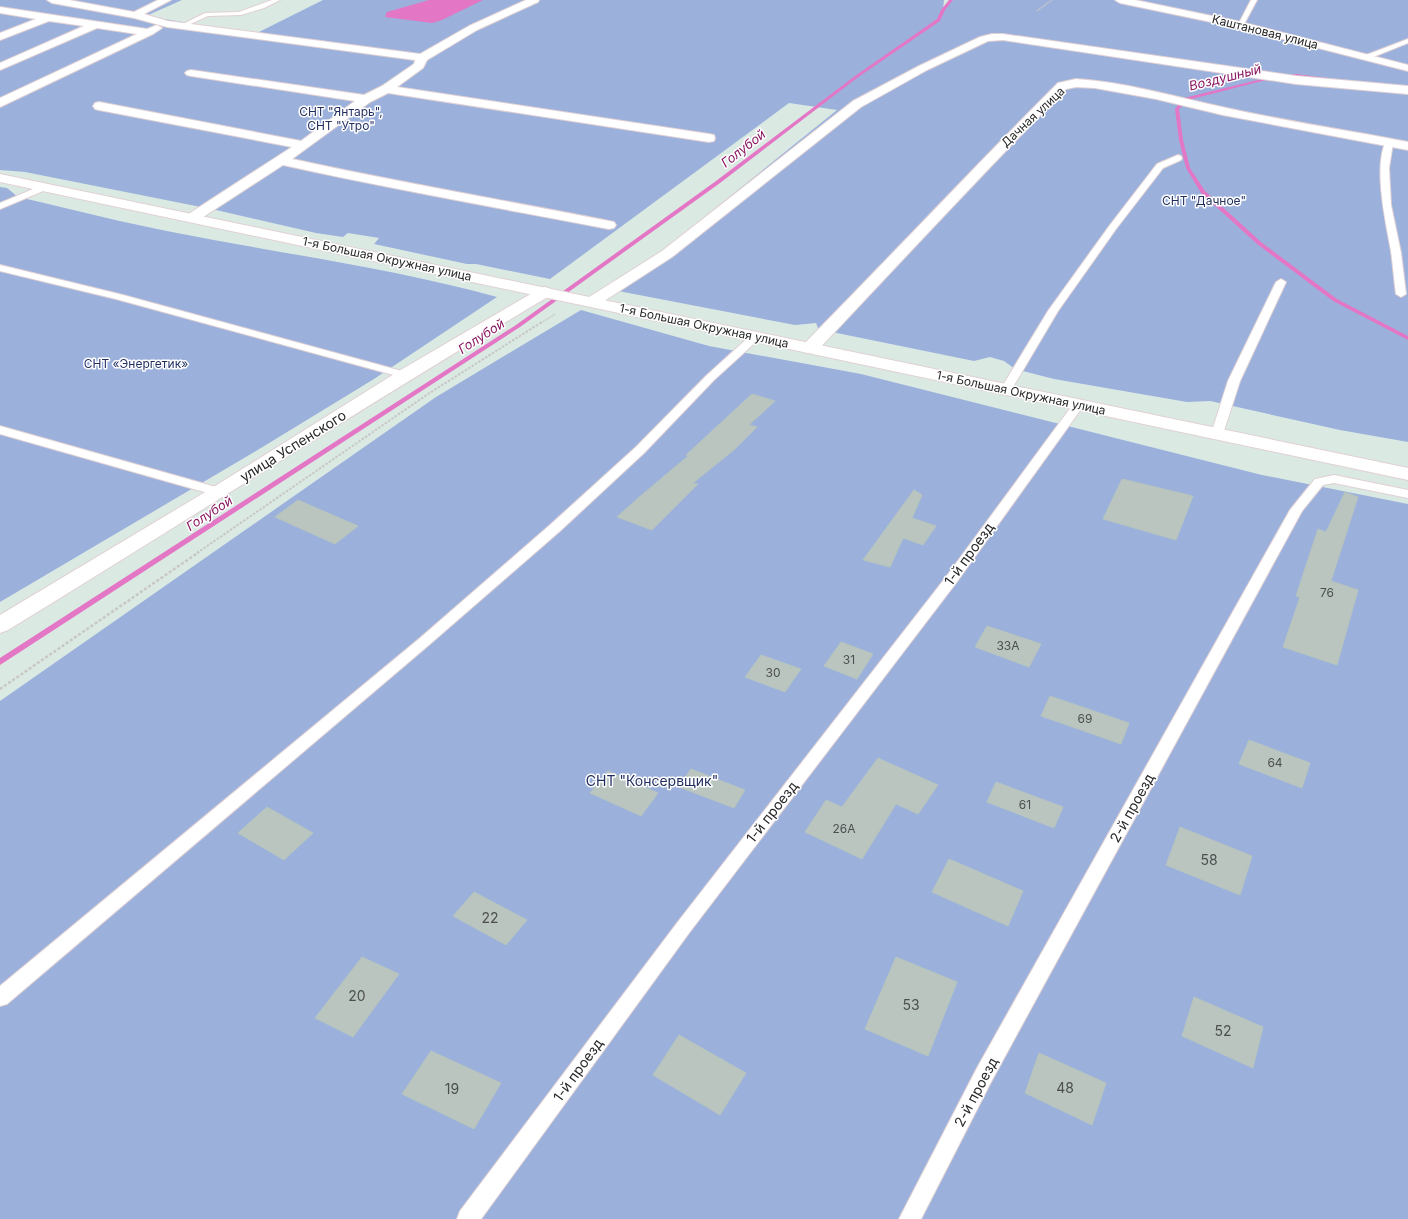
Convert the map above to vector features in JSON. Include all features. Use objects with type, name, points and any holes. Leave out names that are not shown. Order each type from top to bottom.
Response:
[{"type":"street","points":[[52,0],[135,15],[167,24],[422,58],[473,28],[534,0]]},
{"type":"street","points":[[135,15],[166,0]]},
{"type":"street","name":"Каштановая улица","points":[[1120,0],[1241,25],[1408,68]]},
{"type":"street","points":[[0,10],[149,32]]},
{"type":"street","points":[[0,37],[46,18]]},
{"type":"street","points":[[0,103],[167,24]]},
{"type":"street","points":[[0,67],[95,25]]},
{"type":"street","points":[[585,301],[667,254],[857,104],[923,68],[988,38],[1003,37],[1296,80],[1408,90]]},
{"type":"street","points":[[192,218],[281,161],[366,99],[386,89],[419,66],[422,58]]},
{"type":"street","points":[[191,73],[366,99]]},
{"type":"street","name":"Дачная улица","points":[[810,348],[946,207],[982,167],[1062,86],[1076,83],[1156,95],[1223,111],[1408,146]]},
{"type":"street","points":[[386,89],[709,138]]},
{"type":"street","points":[[99,106],[303,145]]},
{"type":"street","points":[[281,161],[382,183],[497,203],[609,225]]},
{"type":"street","name":"1-я Большая Окружная улица","points":[[0,178],[45,186],[1408,474]]},
{"type":"street","name":"улица Успенского","points":[[0,624],[219,492],[405,375],[545,292]]},
{"type":"lane","points":[[182,26],[207,14],[239,14],[262,7],[277,0]]},
{"type":"lane","points":[[1241,25],[1254,0]]},
{"type":"lane","points":[[1365,57],[1408,41]]},
{"type":"lane","points":[[1389,143],[1385,168],[1387,205],[1396,253],[1401,294]]},
{"type":"lane","points":[[1006,390],[1053,311],[1113,227],[1160,166],[1178,158]]},
{"type":"lane","points":[[0,206],[45,186]]},
{"type":"lane","points":[[0,268],[119,297],[405,375]]},
{"type":"lane","points":[[1217,434],[1234,381],[1281,282]]},
{"type":"lane","points":[[0,998],[426,641],[549,533],[640,450],[710,378],[755,337]]},
{"type":"lane","name":"1-й проезд","points":[[468,1219],[683,928],[951,580],[1078,405]]},
{"type":"lane","points":[[0,430],[219,492]]},
{"type":"lane","name":"2-й проезд","points":[[910,1219],[988,1068],[1296,510],[1318,482],[1334,479],[1408,494]]},
{"type":"path","points":[[1037,11],[1052,0]]},
{"type":"path","points":[[0,688],[428,394],[585,301]]},
{"type":"green space","points":[[0,0],[182,0],[146,16],[255,34],[323,0],[944,0],[943,10],[951,0],[1408,0],[1408,442],[1340,430],[1210,401],[1187,402],[1054,379],[1015,369],[1004,361],[990,357],[974,361],[827,331],[818,328],[816,323],[795,325],[613,290],[654,256],[687,234],[707,215],[837,110],[789,103],[550,279],[476,264],[467,264],[374,244],[379,238],[348,233],[343,237],[316,233],[216,210],[25,172],[0,170]]},
{"type":"green space","name":"СНТ «Энергетик»","points":[[0,187],[7,188],[18,197],[137,225],[418,278],[497,297],[374,379],[256,451],[0,602]]},
{"type":"green space","name":"СНТ \"Консервщик\"","points":[[581,310],[709,346],[861,374],[1262,475],[1408,504],[1408,1219],[0,1219],[0,701],[436,397]]},
{"type":"shaded area","points":[[429,0],[483,0],[442,20],[432,23],[385,17],[387,12]]},
{"type":"building","points":[[752,394],[775,401],[749,425],[757,427],[735,449],[693,483],[698,484],[652,530],[617,517],[688,456],[686,455]]},
{"type":"building","points":[[1122,479],[1193,496],[1176,540],[1103,519]]},
{"type":"building","points":[[914,490],[922,495],[912,518],[936,526],[923,545],[903,538],[890,567],[863,560]]},
{"type":"building","points":[[1345,492],[1358,497],[1331,581],[1358,590],[1337,665],[1283,647],[1300,597],[1296,596],[1318,529],[1326,532]]},
{"type":"building","points":[[298,500],[358,526],[335,544],[275,517]]},
{"type":"building","points":[[987,626],[1041,644],[1029,667],[975,647]]},
{"type":"building","points":[[841,642],[873,654],[857,679],[824,666]]},
{"type":"building","points":[[761,655],[801,669],[785,692],[745,677]]},
{"type":"building","points":[[1050,696],[1129,723],[1121,744],[1041,716]]},
{"type":"building","points":[[1249,740],[1310,763],[1302,788],[1239,764]]},
{"type":"building","points":[[878,758],[938,785],[918,814],[896,804],[862,859],[805,832],[826,800],[842,807]]},
{"type":"building","points":[[691,769],[745,790],[734,808],[679,787]]},
{"type":"building","points":[[608,771],[658,793],[641,816],[590,793]]},
{"type":"building","points":[[996,782],[1063,807],[1054,828],[987,802]]},
{"type":"building","points":[[267,807],[313,833],[284,860],[238,833]]},
{"type":"building","points":[[1180,827],[1252,856],[1240,895],[1166,865]]},
{"type":"building","points":[[949,859],[1023,891],[1008,926],[932,892]]},
{"type":"building","points":[[474,892],[527,920],[506,945],[453,916]]},
{"type":"building","points":[[362,957],[399,974],[353,1037],[315,1018]]},
{"type":"building","points":[[896,957],[957,982],[928,1056],[865,1029]]},
{"type":"building","points":[[1194,997],[1263,1027],[1253,1068],[1182,1036]]},
{"type":"building","points":[[679,1035],[746,1073],[720,1115],[653,1075]]},
{"type":"building","points":[[431,1051],[501,1083],[474,1129],[402,1094]]},
{"type":"building","points":[[1039,1053],[1106,1083],[1092,1125],[1025,1093]]},
{"type":"waterway","name":"Голубой","points":[[0,662],[518,326],[718,182],[856,77],[939,20],[943,10],[951,0]]},
{"type":"waterway","name":"Воздушный","points":[[1357,82],[1296,75],[1262,80],[1186,99],[1177,109],[1181,140],[1188,168],[1203,192],[1259,243],[1335,300],[1408,338]]},
{"type":"park label","name":"СНТ \"Янтарь\", СНТ \"Утро\"","points":[[341,119]]},
{"type":"park label","name":"СНТ \"Дачное\"","points":[[1204,201]]}]
